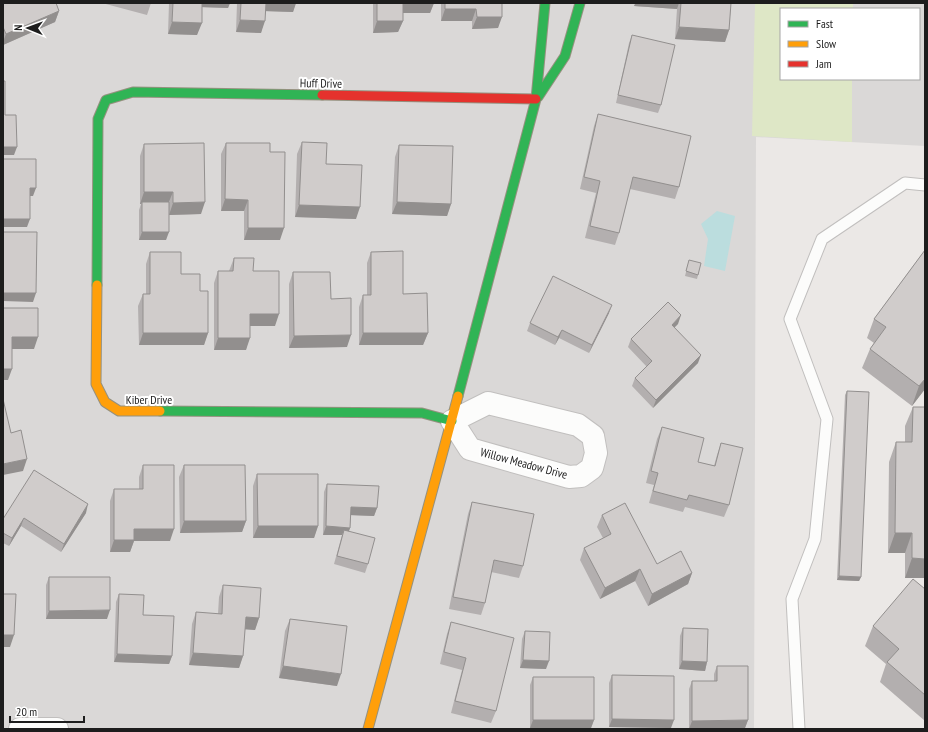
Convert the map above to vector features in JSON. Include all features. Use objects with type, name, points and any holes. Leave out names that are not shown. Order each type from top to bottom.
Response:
[{"type":"street","points":[[368,729],[452,421],[536,99],[545,3]]},
{"type":"street","points":[[536,99],[565,56],[580,3]]},
{"type":"street","name":"Huff Drive","points":[[106,100],[133,92],[536,99]]},
{"type":"street","name":"Kiber Drive","points":[[106,100],[98,119],[96,376],[96,384],[105,402],[119,411],[422,413],[452,421]]},
{"type":"street","name":"Willow Meadow Drive","points":[[488,403],[578,425],[593,436],[596,453],[592,468],[581,476],[569,477],[470,449],[452,421],[488,403]]},
{"type":"street","points":[[20,729],[57,729]]},
{"type":"lane","points":[[799,729],[792,599],[815,539],[827,419],[790,319],[822,239],[905,183],[925,185]]},
{"type":"shaded area","points":[[3,3],[925,3],[925,146],[756,137],[754,729],[3,729]]},
{"type":"green space","points":[[755,3],[853,3],[853,8],[780,8],[780,80],[852,80],[852,142],[752,136]]},
{"type":"water","points":[[717,211],[735,216],[725,271],[704,266],[708,239],[701,224]]},
{"type":"building","points":[[3,3],[56,3],[59,11],[6,34],[3,27]]},
{"type":"building","points":[[173,3],[202,3],[202,23],[172,22]]},
{"type":"building","points":[[241,3],[266,3],[265,21],[240,20]]},
{"type":"building","points":[[377,3],[403,3],[403,21],[377,21]]},
{"type":"building","points":[[445,3],[502,3],[502,17],[477,17],[476,9],[445,9]]},
{"type":"building","points":[[681,3],[731,3],[729,30],[679,27]]},
{"type":"building","points":[[632,35],[675,45],[661,105],[618,95]]},
{"type":"building","points":[[3,81],[5,81],[5,115],[16,115],[17,147],[3,147]]},
{"type":"building","points":[[598,114],[691,136],[679,187],[633,177],[619,233],[590,226],[600,181],[584,177]]},
{"type":"building","points":[[302,142],[327,143],[326,164],[362,165],[360,207],[299,205]]},
{"type":"building","points":[[204,143],[205,202],[173,203],[173,192],[144,192],[144,144]]},
{"type":"building","points":[[226,143],[270,143],[270,152],[285,152],[284,228],[248,228],[248,200],[225,199]]},
{"type":"building","points":[[399,145],[453,146],[451,204],[397,202]]},
{"type":"building","points":[[3,159],[36,159],[36,188],[30,188],[30,219],[3,219]]},
{"type":"building","points":[[142,202],[169,202],[169,232],[142,232]]},
{"type":"building","points":[[3,232],[37,232],[36,293],[3,293]]},
{"type":"building","points":[[925,250],[925,379],[919,386],[870,349],[886,327],[874,319]]},
{"type":"building","points":[[403,251],[403,294],[427,293],[428,333],[363,333],[363,295],[371,295],[371,252]]},
{"type":"building","points":[[150,252],[181,252],[181,274],[200,274],[200,291],[208,291],[208,333],[143,333],[143,294],[150,294]]},
{"type":"building","points":[[234,258],[254,258],[253,271],[279,271],[279,314],[250,314],[250,338],[218,338],[218,271],[233,271]]},
{"type":"building","points":[[689,260],[701,263],[698,275],[686,271]]},
{"type":"building","points":[[293,272],[330,272],[331,299],[351,298],[351,335],[294,336]]},
{"type":"building","points":[[553,276],[612,305],[592,345],[562,330],[558,337],[530,323]]},
{"type":"building","points":[[668,302],[681,315],[672,325],[701,355],[656,400],[635,378],[652,361],[631,339]]},
{"type":"building","points":[[3,308],[38,308],[38,337],[12,337],[12,369],[3,369]]},
{"type":"building","points":[[847,391],[869,392],[861,577],[839,576]]},
{"type":"building","points":[[3,399],[11,433],[21,430],[27,459],[3,464]]},
{"type":"building","points":[[913,407],[925,407],[925,559],[912,558],[912,533],[895,533],[896,442],[912,442]]},
{"type":"building","points":[[662,427],[704,438],[698,462],[715,466],[721,443],[743,448],[729,505],[689,495],[687,500],[653,491],[658,473],[651,471]]},
{"type":"building","points":[[143,465],[174,465],[174,529],[134,529],[134,540],[114,540],[114,489],[143,489]]},
{"type":"building","points":[[184,465],[245,465],[246,521],[184,521]]},
{"type":"building","points":[[34,470],[88,504],[64,544],[24,518],[12,538],[3,533],[3,519]]},
{"type":"building","points":[[257,474],[318,474],[318,526],[258,526]]},
{"type":"building","points":[[327,484],[379,486],[377,508],[351,507],[350,528],[326,526]]},
{"type":"building","points":[[472,502],[534,514],[523,566],[494,560],[485,603],[453,597]]},
{"type":"building","points":[[625,503],[657,564],[681,551],[692,573],[652,594],[640,569],[605,588],[584,548],[611,534],[602,515]]},
{"type":"building","points":[[344,530],[375,538],[368,564],[337,556]]},
{"type":"building","points":[[49,577],[110,577],[110,610],[49,611]]},
{"type":"building","points":[[913,579],[925,589],[925,695],[887,662],[899,649],[873,626]]},
{"type":"building","points":[[223,585],[261,588],[259,618],[246,617],[243,656],[193,653],[196,612],[222,614]]},
{"type":"building","points":[[3,594],[16,594],[14,635],[3,635]]},
{"type":"building","points":[[119,594],[144,595],[143,615],[174,616],[172,656],[117,654]]},
{"type":"building","points":[[290,619],[347,626],[341,674],[283,666]]},
{"type":"building","points":[[451,622],[514,638],[496,711],[455,701],[466,658],[444,652]]},
{"type":"building","points":[[683,628],[708,629],[707,662],[682,661]]},
{"type":"building","points":[[525,631],[550,632],[549,661],[523,660]]},
{"type":"building","points":[[717,666],[748,666],[748,720],[692,721],[692,681],[717,681]]},
{"type":"building","points":[[612,675],[674,676],[674,720],[612,719]]},
{"type":"building","points":[[533,677],[594,677],[594,720],[533,720]]},
{"type":"traffic: fast","points":[[458,396],[536,99],[545,3]]},
{"type":"traffic: fast","points":[[538,97],[565,56],[580,3]]},
{"type":"traffic: fast","points":[[97,285],[98,119],[106,100],[133,92],[322,95]]},
{"type":"traffic: fast","points":[[160,411],[422,413],[452,421]]},
{"type":"traffic: slow","points":[[97,285],[96,384],[105,402],[119,411],[160,411]]},
{"type":"traffic: slow","points":[[368,729],[458,396]]},
{"type":"traffic: jam","points":[[322,95],[536,99]]}]
